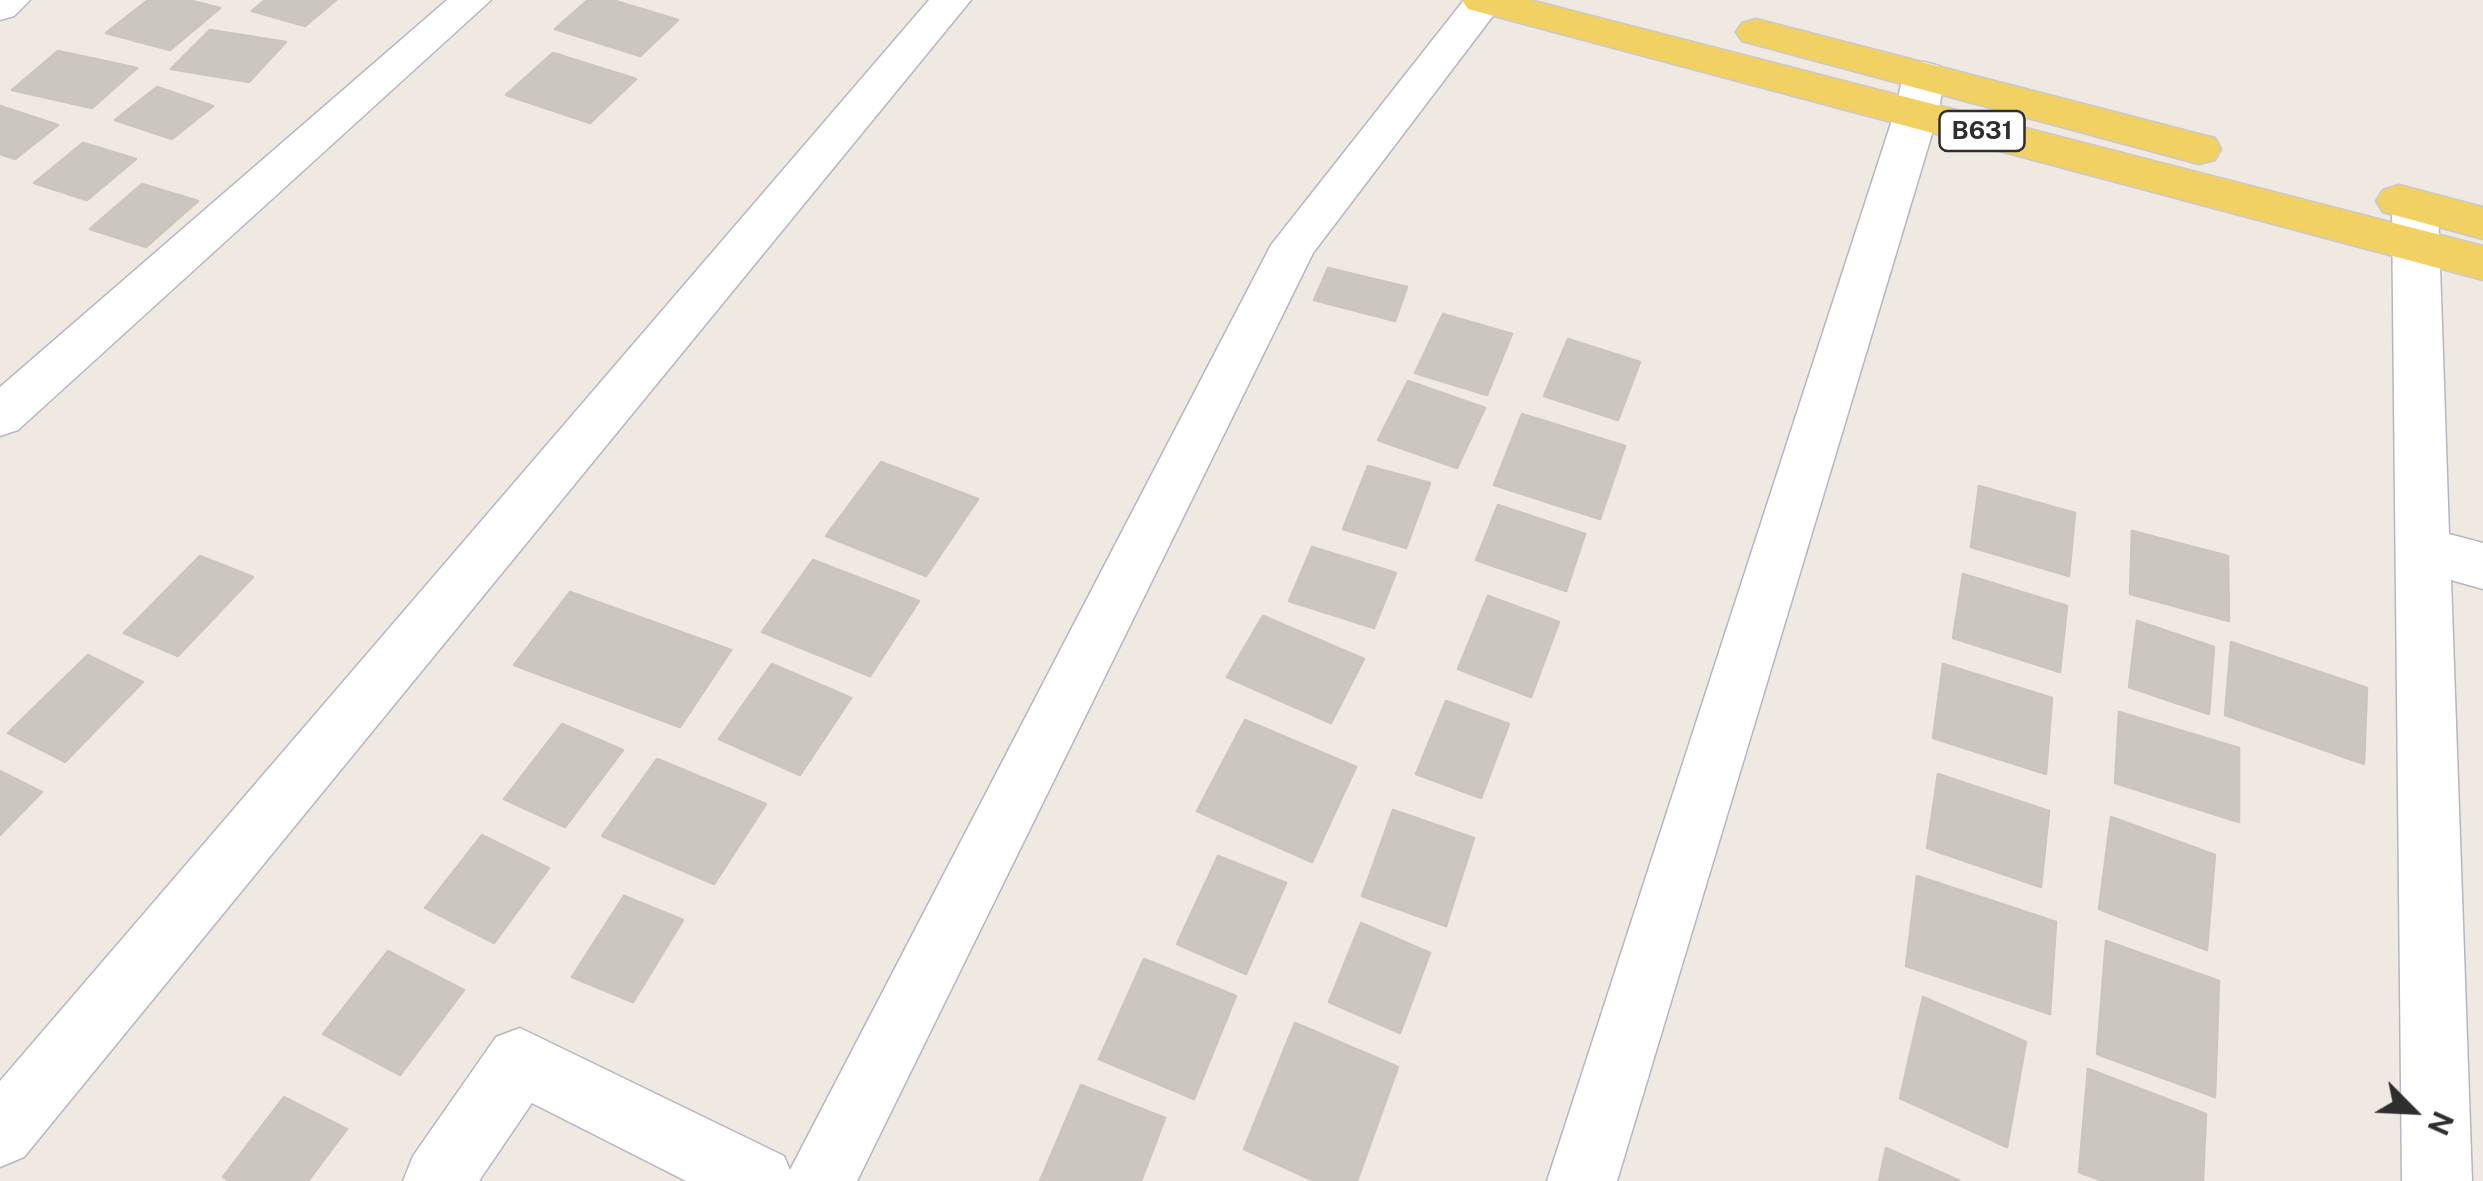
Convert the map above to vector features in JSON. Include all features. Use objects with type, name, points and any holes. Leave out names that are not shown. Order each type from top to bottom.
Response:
[{"type":"main road","name":"B631","points":[[1484,0],[1920,95],[2416,226],[2483,263]]},
{"type":"main road","name":"B631","points":[[1632,0],[1920,95]]},
{"type":"main road","name":"B631","points":[[2416,226],[2483,223]]},
{"type":"street","points":[[0,7],[10,0]]},
{"type":"street","points":[[0,416],[470,0]]},
{"type":"street","points":[[0,1132],[951,0]]},
{"type":"street","points":[[820,1181],[1294,245],[1484,0]]},
{"type":"street","points":[[1582,1181],[1920,95]]},
{"type":"street","points":[[2416,226],[2437,1181]]},
{"type":"street","points":[[2422,548],[2483,566]]},
{"type":"street","points":[[438,1181],[520,1062],[759,1181]]},
{"type":"building","points":[[148,0],[188,0],[220,8],[170,50],[106,33]]},
{"type":"building","points":[[265,0],[336,0],[305,26],[252,11]]},
{"type":"building","points":[[588,0],[612,0],[678,20],[640,56],[555,29]]},
{"type":"building","points":[[210,30],[286,42],[249,82],[171,69]]},
{"type":"building","points":[[58,51],[137,68],[92,108],[12,90]]},
{"type":"building","points":[[553,53],[636,79],[590,123],[506,95]]},
{"type":"building","points":[[157,87],[213,106],[172,139],[115,120]]},
{"type":"building","points":[[0,106],[58,125],[15,159],[0,154]]},
{"type":"building","points":[[83,143],[136,159],[87,200],[34,183]]},
{"type":"building","points":[[142,184],[198,201],[146,247],[90,229]]},
{"type":"building","points":[[1328,268],[1407,287],[1395,321],[1314,300]]},
{"type":"building","points":[[1443,314],[1512,334],[1487,395],[1415,373]]},
{"type":"building","points":[[1568,339],[1640,362],[1618,420],[1544,396]]},
{"type":"building","points":[[1408,381],[1485,408],[1457,468],[1378,440]]},
{"type":"building","points":[[1522,414],[1625,446],[1600,519],[1494,485]]},
{"type":"building","points":[[881,462],[978,499],[926,576],[826,536]]},
{"type":"building","points":[[1368,466],[1430,483],[1406,548],[1343,529]]},
{"type":"building","points":[[1979,486],[2075,513],[2069,576],[1971,547]]},
{"type":"building","points":[[1498,505],[1585,534],[1566,591],[1476,560]]},
{"type":"building","points":[[2132,531],[2228,556],[2229,621],[2130,594]]},
{"type":"building","points":[[1312,547],[1396,573],[1374,628],[1289,601]]},
{"type":"building","points":[[200,556],[253,577],[178,656],[124,633]]},
{"type":"building","points":[[813,560],[919,601],[870,676],[762,632]]},
{"type":"building","points":[[1963,574],[2067,606],[2060,672],[1953,638]]},
{"type":"building","points":[[570,592],[731,650],[680,727],[514,665]]},
{"type":"building","points":[[1488,596],[1559,622],[1531,697],[1458,669]]},
{"type":"building","points":[[1263,616],[1364,659],[1331,723],[1227,677]]},
{"type":"building","points":[[2137,621],[2214,647],[2209,714],[2129,687]]},
{"type":"building","points":[[2231,642],[2367,688],[2364,764],[2225,715]]},
{"type":"building","points":[[88,655],[143,682],[65,762],[8,733]]},
{"type":"building","points":[[772,664],[851,698],[800,775],[719,739]]},
{"type":"building","points":[[1943,664],[2052,698],[2046,774],[1933,738]]},
{"type":"building","points":[[1446,701],[1509,724],[1481,798],[1416,774]]},
{"type":"building","points":[[2119,712],[2239,748],[2239,822],[2115,783]]},
{"type":"building","points":[[1245,720],[1356,767],[1312,862],[1197,811]]},
{"type":"building","points":[[562,724],[623,750],[565,827],[504,799]]},
{"type":"building","points":[[657,759],[766,804],[714,884],[602,836]]},
{"type":"building","points":[[0,771],[42,792],[0,835]]},
{"type":"building","points":[[1938,774],[2049,811],[2041,887],[1927,848]]},
{"type":"building","points":[[1393,810],[1474,838],[1446,926],[1362,896]]},
{"type":"building","points":[[2111,817],[2215,855],[2207,950],[2099,909]]},
{"type":"building","points":[[482,835],[549,868],[494,943],[425,908]]},
{"type":"building","points":[[1218,856],[1286,883],[1246,974],[1177,944]]},
{"type":"building","points":[[1917,876],[2056,922],[2050,1014],[1906,966]]},
{"type":"building","points":[[624,896],[683,920],[633,1002],[572,977]]},
{"type":"building","points":[[1361,923],[1430,953],[1400,1033],[1329,1002]]},
{"type":"building","points":[[2106,941],[2219,981],[2215,1097],[2097,1054]]},
{"type":"building","points":[[388,951],[464,990],[400,1075],[323,1034]]},
{"type":"building","points":[[1144,959],[1236,996],[1194,1099],[1099,1059]]},
{"type":"building","points":[[1923,997],[2026,1042],[2007,1147],[1900,1098]]},
{"type":"building","points":[[1295,1023],[1398,1067],[1357,1181],[1314,1181],[1244,1149]]},
{"type":"building","points":[[2088,1069],[2206,1114],[2203,1181],[2103,1181],[2079,1172]]},
{"type":"building","points":[[1081,1085],[1165,1118],[1141,1181],[1040,1181]]},
{"type":"building","points":[[284,1097],[347,1129],[308,1181],[230,1181],[223,1177]]},
{"type":"building","points":[[1886,1148],[1960,1181],[1879,1181]]}]
